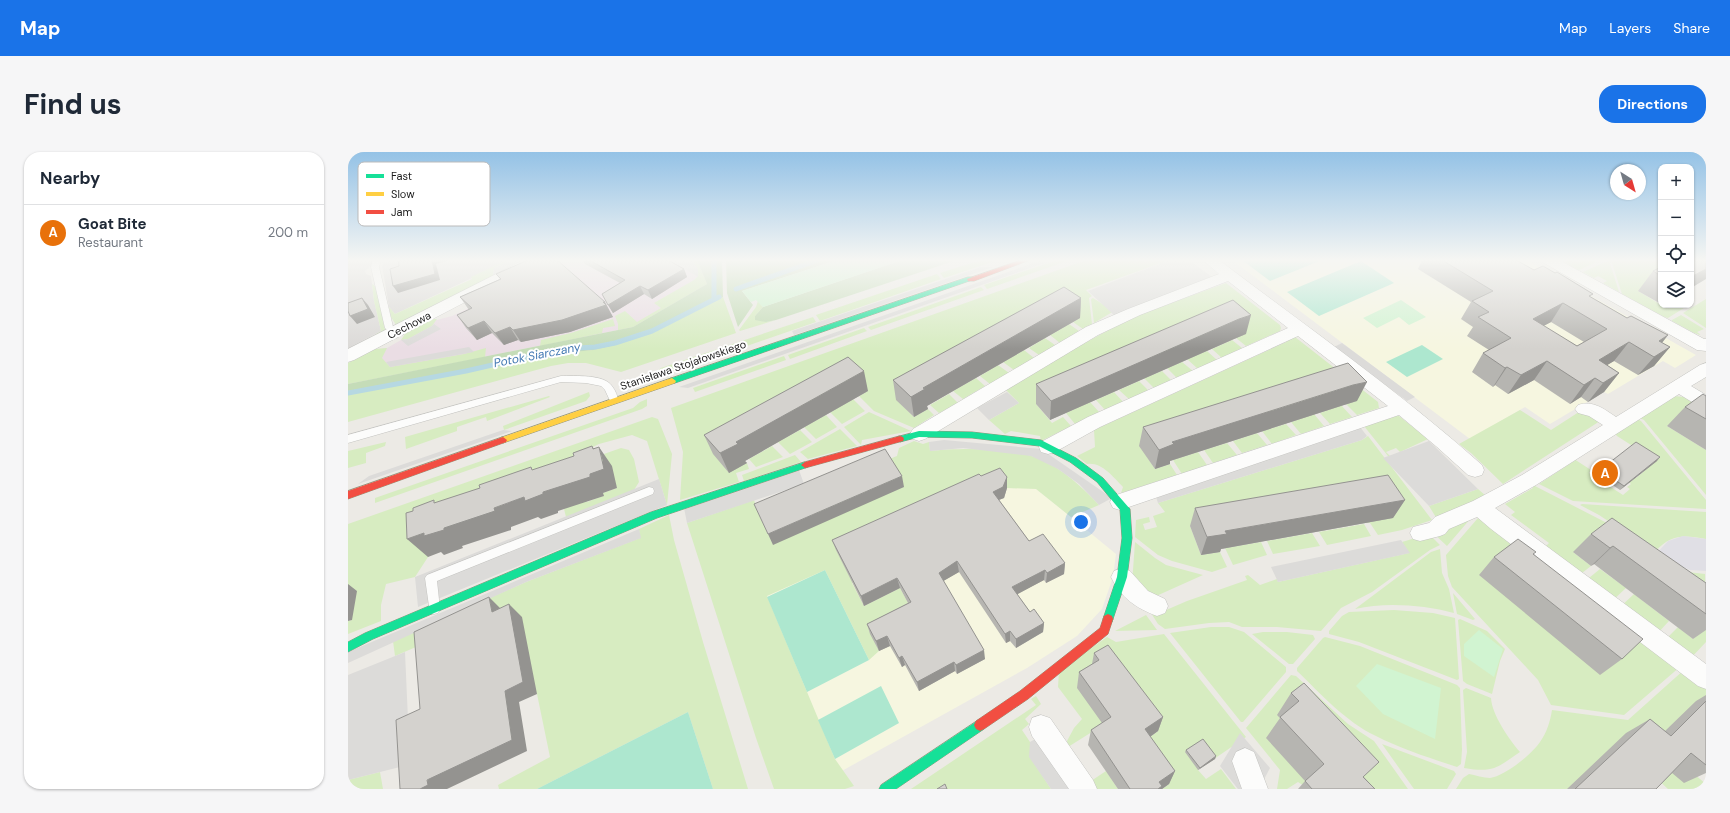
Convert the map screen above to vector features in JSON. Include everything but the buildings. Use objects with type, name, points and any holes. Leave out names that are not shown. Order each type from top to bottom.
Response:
[{"type":"street","name":"Cechowa","points":[[348,356],[477,290]]},
{"type":"street","name":"Stanisława Stojałowskiego","points":[[348,495],[614,401],[940,290]]},
{"type":"street","points":[[348,647],[369,636],[675,507],[802,466],[919,434],[1092,331],[1134,312],[1193,290]]},
{"type":"street","points":[[1248,290],[1402,408],[1444,442],[1475,470]]},
{"type":"street","points":[[1602,290],[1703,346],[1706,344]]},
{"type":"street","points":[[1048,447],[1094,422],[1299,329]]},
{"type":"street","points":[[1420,533],[1431,532],[1441,527],[1442,523],[1480,508],[1529,480],[1706,369]]},
{"type":"street","points":[[1678,386],[1706,404]]},
{"type":"street","points":[[1120,502],[1402,408]]},
{"type":"street","points":[[1584,408],[1593,410],[1616,425]]},
{"type":"street","points":[[885,789],[1024,695],[1104,631],[1122,577],[1127,538],[1125,509],[1120,502],[1100,480],[1073,460],[1048,447],[1041,444],[972,435],[919,434]]},
{"type":"street","points":[[1480,508],[1706,678]]},
{"type":"street","points":[[1122,577],[1140,598],[1157,606]]},
{"type":"street","points":[[1041,727],[1084,789]]},
{"type":"street","points":[[1244,761],[1255,789]]},
{"type":"lane","points":[[380,290],[389,328],[394,332]]},
{"type":"lane","points":[[348,439],[561,379],[585,380],[605,385],[610,389],[614,401]]},
{"type":"lane","points":[[434,609],[431,578],[649,491]]},
{"type":"shaded area","points":[[348,290],[373,290],[381,331],[348,348]]},
{"type":"shaded area","points":[[386,290],[447,290],[395,314],[389,307]]},
{"type":"shaded area","points":[[499,290],[697,290],[633,327],[348,384],[379,349],[387,348],[401,340],[404,336],[433,321],[452,316]]},
{"type":"shaded area","points":[[914,290],[926,290],[794,335],[792,331]]},
{"type":"shaded area","points":[[957,290],[968,290],[688,388],[679,387]]},
{"type":"shaded area","points":[[1091,290],[1180,290],[1115,316],[1088,291]]},
{"type":"shaded area","points":[[1272,290],[1580,290],[1696,355],[1675,368],[1663,361],[1608,394],[1604,392],[1550,424],[1525,407],[1470,439]]},
{"type":"shaded area","points":[[434,324],[441,329],[408,346],[401,340],[408,339]]},
{"type":"shaded area","points":[[1342,343],[1415,397],[1407,401],[1334,347]]},
{"type":"shaded area","points":[[469,347],[474,352],[390,367],[386,362]]},
{"type":"shaded area","points":[[1007,392],[1019,403],[989,420],[977,408]]},
{"type":"shaded area","points":[[1360,427],[1367,436],[1362,440],[1158,503],[1156,497]]},
{"type":"shaded area","points":[[503,430],[512,431],[358,484],[369,476]]},
{"type":"shaded area","points":[[944,440],[1041,449],[1112,498],[1099,505],[1079,484],[1058,469],[1031,456],[963,448],[930,451],[929,442]]},
{"type":"shaded area","points":[[1429,441],[1478,489],[1429,506],[1383,458]]},
{"type":"shaded area","points":[[1006,464],[1116,554],[1113,577],[1102,609],[1077,636],[1027,668],[831,777],[747,579]]},
{"type":"shaded area","points":[[799,470],[804,484],[687,523],[684,508]]},
{"type":"shaded area","points":[[659,479],[667,505],[418,607],[415,577]]},
{"type":"shaded area","points":[[639,529],[641,538],[526,582],[348,663],[348,652]]},
{"type":"shaded area","points":[[1683,536],[1706,539],[1706,571],[1690,570],[1669,561],[1657,553],[1668,541]]},
{"type":"shaded area","points":[[1401,540],[1410,553],[1278,582],[1271,567]]},
{"type":"shaded area","points":[[405,652],[408,720],[416,763],[348,780],[348,675]]},
{"type":"shaded area","points":[[1240,733],[1270,768],[1259,789],[1238,789],[1220,766]]},
{"type":"shaded area","points":[[1037,738],[1073,789],[1051,789],[1029,757],[1030,742]]},
{"type":"green space","points":[[373,290],[377,290],[385,329],[385,331],[378,336],[376,334],[381,331]]},
{"type":"green space","points":[[448,290],[466,290],[396,325],[391,317],[389,307],[395,314]]},
{"type":"green space","points":[[677,290],[697,290],[633,327],[618,330],[618,324],[615,316],[625,311],[637,322],[661,308],[654,303]]},
{"type":"green space","points":[[697,290],[723,290],[723,297],[644,335],[610,346],[348,391],[348,384],[633,327]]},
{"type":"green space","points":[[727,290],[746,290],[742,291],[753,305],[738,327]]},
{"type":"green space","points":[[746,290],[814,290],[763,307],[756,300],[751,302],[742,291]]},
{"type":"green space","points":[[814,290],[867,290],[766,322],[755,320],[755,316],[763,307]]},
{"type":"green space","points":[[891,290],[910,290],[820,321],[816,315]]},
{"type":"green space","points":[[973,290],[984,290],[871,330],[868,327]]},
{"type":"green space","points":[[1003,290],[1087,290],[1092,296],[1089,298],[1092,324],[1083,329],[1073,322],[1080,317],[897,400],[914,417],[928,409],[934,415],[914,428],[874,411],[859,396],[868,391],[714,454],[729,472],[747,463],[749,469],[736,473],[739,482],[680,500],[683,452],[671,408]]},
{"type":"green space","points":[[1208,290],[1235,290],[1280,325],[1281,328],[1280,331],[1246,346],[1236,338],[1036,404],[1052,423],[1063,417],[1071,426],[1041,441],[1040,436],[1011,431],[1005,434],[989,420],[1019,403],[1006,390],[1081,345],[1133,317]]},
{"type":"green space","points":[[1292,290],[1379,290],[1319,316],[1287,292]]},
{"type":"green space","points":[[1621,290],[1640,290],[1638,291],[1658,303],[1658,308],[1684,308],[1668,318],[1622,294]]},
{"type":"green space","points":[[723,297],[736,333],[621,372],[586,363],[568,363],[551,366],[348,422],[348,391],[610,346],[644,335]]},
{"type":"green space","points":[[1093,298],[1114,311],[1094,323],[1091,299]]},
{"type":"green space","points":[[1706,299],[1706,328],[1683,313],[1694,308],[1694,306]]},
{"type":"green space","points":[[1401,300],[1426,317],[1409,325],[1399,317],[1377,328],[1363,318]]},
{"type":"green space","points":[[758,301],[763,307],[755,316],[766,322],[776,320],[740,331],[739,330],[756,307]]},
{"type":"green space","points":[[1681,315],[1704,329],[1697,332],[1701,335],[1694,333],[1672,321]]},
{"type":"green space","points":[[813,317],[816,322],[660,376],[658,371],[661,368]]},
{"type":"green space","points":[[433,319],[437,319],[432,326],[408,339],[401,340],[405,334]]},
{"type":"green space","points":[[613,319],[615,326],[603,328],[602,333],[540,346],[541,340],[571,333]]},
{"type":"green space","points":[[1069,324],[1079,331],[1060,343],[1050,335]]},
{"type":"green space","points":[[864,328],[867,331],[790,359],[788,355]]},
{"type":"green space","points":[[1295,337],[1378,402],[1379,408],[1357,415],[1346,404],[1356,401],[1140,446],[1155,469],[1170,464],[1177,475],[1121,493],[1123,487],[1107,471],[1098,465],[1087,464],[1077,456],[1095,447],[1094,430],[1286,342],[1284,339]]},
{"type":"green space","points":[[1045,338],[1055,345],[1039,355],[1029,348]]},
{"type":"green space","points":[[1232,340],[1242,348],[1222,358],[1212,349]]},
{"type":"green space","points":[[1422,345],[1443,359],[1407,377],[1386,362]]},
{"type":"green space","points":[[387,348],[382,358],[390,367],[464,354],[486,348],[485,357],[348,384],[348,363],[375,349]]},
{"type":"green space","points":[[1024,350],[1034,358],[1014,370],[1003,362]]},
{"type":"green space","points":[[1207,351],[1217,360],[1198,369],[1187,359]]},
{"type":"green space","points":[[784,356],[786,360],[695,392],[693,388]]},
{"type":"green space","points":[[1182,362],[1193,371],[1177,378],[1167,368]]},
{"type":"green space","points":[[998,365],[1009,373],[990,384],[980,376]]},
{"type":"green space","points":[[1162,371],[1172,381],[1155,389],[1144,378]]},
{"type":"green space","points":[[976,378],[985,386],[963,399],[953,391]]},
{"type":"green space","points":[[1139,381],[1149,391],[1130,400],[1119,390]]},
{"type":"green space","points":[[589,392],[590,396],[586,401],[504,430],[503,426]]},
{"type":"green space","points":[[1114,392],[1124,403],[1106,411],[1096,400]]},
{"type":"green space","points":[[949,394],[958,403],[939,413],[930,405]]},
{"type":"green space","points":[[549,396],[550,397],[487,421],[486,417],[457,427],[457,431],[406,449],[405,437]]},
{"type":"green space","points":[[1673,396],[1684,397],[1696,403],[1667,426],[1706,450],[1706,495],[1644,420],[1640,418]]},
{"type":"green space","points":[[647,399],[647,406],[642,409],[375,503],[375,498],[633,408],[640,402]]},
{"type":"green space","points":[[853,399],[865,411],[842,424],[830,412]]},
{"type":"green space","points":[[1090,402],[1100,413],[1075,424],[1066,413]]},
{"type":"green space","points":[[1341,405],[1352,417],[1330,424],[1320,413]]},
{"type":"green space","points":[[1520,410],[1551,430],[1582,410],[1600,421],[1503,484],[1471,453],[1459,444]]},
{"type":"green space","points":[[869,412],[911,431],[862,440],[861,445],[844,427]]},
{"type":"green space","points":[[1314,414],[1324,426],[1301,434],[1291,422]]},
{"type":"green space","points":[[826,415],[837,427],[816,439],[804,427]]},
{"type":"green space","points":[[1399,416],[1428,439],[1400,452],[1396,448],[1386,452],[1390,456],[1388,456],[1364,426]]},
{"type":"green space","points":[[652,417],[658,419],[672,454],[667,505],[647,441],[632,435],[599,444],[565,461],[428,557],[415,577],[386,584],[381,605],[381,621],[348,634],[348,621],[352,620],[348,593],[348,524]]},
{"type":"green space","points":[[1637,419],[1641,421],[1706,500],[1706,509],[1573,501],[1539,484],[1574,461],[1574,459],[1591,470],[1589,473],[1623,495],[1630,489],[1627,487],[1631,484],[1626,479],[1631,475],[1636,478],[1656,461],[1617,436],[1615,433]]},
{"type":"green space","points":[[1286,424],[1296,435],[1272,444],[1262,431]]},
{"type":"green space","points":[[840,429],[857,446],[808,459],[800,452]]},
{"type":"green space","points":[[800,430],[812,442],[790,454],[778,442]]},
{"type":"green space","points":[[1257,433],[1267,445],[1242,453],[1233,441]]},
{"type":"green space","points":[[1368,436],[1432,520],[1402,530],[1378,535],[1370,523],[1190,526],[1201,555],[1220,552],[1227,567],[1212,572],[1172,561],[1158,555],[1135,537],[1136,520],[1149,517],[1150,522],[1143,524],[1145,530],[1157,527],[1153,516],[1165,512],[1158,503],[1362,440]]},
{"type":"green space","points":[[914,441],[923,444],[929,442],[930,451],[971,449],[1002,451],[1017,453],[1042,460],[1065,474],[1079,485],[1099,505],[1071,517],[1036,489],[1007,488],[1000,479],[888,566],[852,583],[864,606],[900,588],[913,612],[871,633],[879,651],[869,660],[825,570],[767,596],[835,759],[854,786],[845,789],[774,789],[756,738],[687,523],[754,500],[759,515],[773,544],[887,460],[897,456],[899,448]]},
{"type":"green space","points":[[386,442],[385,446],[366,453],[366,463],[348,468],[348,451]]},
{"type":"green space","points":[[1227,443],[1237,455],[1213,463],[1204,450]]},
{"type":"green space","points":[[772,446],[783,457],[756,467],[749,459]]},
{"type":"green space","points":[[621,448],[629,450],[634,459],[639,482],[634,490],[566,517],[564,509],[586,499],[587,502],[603,496],[603,493],[617,488],[605,465],[587,472],[601,455]]},
{"type":"green space","points":[[1198,452],[1207,465],[1182,474],[1173,460]]},
{"type":"green space","points":[[795,455],[801,462],[744,481],[742,475]]},
{"type":"green space","points":[[1533,485],[1605,522],[1644,550],[1688,572],[1705,574],[1706,617],[1573,552],[1591,566],[1577,577],[1544,548],[1549,543],[1511,515],[1515,512],[1505,504],[1533,488]]},
{"type":"green space","points":[[1478,489],[1486,496],[1437,519],[1429,506]]},
{"type":"green space","points":[[1580,505],[1706,512],[1706,539],[1678,537],[1667,542],[1655,552],[1599,515]]},
{"type":"green space","points":[[669,515],[674,540],[703,642],[748,789],[713,789],[688,712],[537,789],[499,789],[498,785],[550,757],[537,694],[502,610],[395,656],[393,641],[526,582],[640,538],[639,529]]},
{"type":"green space","points":[[1471,518],[1447,546],[1433,533]]},
{"type":"green space","points":[[1478,518],[1681,666],[1624,715],[1551,705],[1538,680],[1452,587],[1448,576],[1446,555]]},
{"type":"green space","points":[[1364,524],[1371,536],[1327,545],[1319,532]]},
{"type":"green space","points":[[1312,533],[1320,546],[1273,554],[1267,541]]},
{"type":"green space","points":[[1429,534],[1440,545],[1430,550],[1372,592],[1341,608],[1321,631],[1277,627],[1242,627],[1229,622],[1165,629],[1158,624],[1151,613],[1157,614],[1187,601],[1247,580],[1245,576],[1248,575],[1260,585],[1277,579],[1278,582],[1409,553],[1402,542]]},
{"type":"green space","points":[[1135,542],[1166,565],[1203,575],[1154,597],[1132,584]]},
{"type":"green space","points":[[1261,542],[1267,555],[1233,565],[1225,548]]},
{"type":"green space","points":[[1440,549],[1442,573],[1449,589],[1454,613],[1404,605],[1355,609],[1431,552]]},
{"type":"green space","points":[[1600,569],[1626,588],[1611,602],[1584,582]]},
{"type":"green space","points":[[825,570],[869,660],[807,692],[767,597]]},
{"type":"green space","points":[[1453,593],[1475,619],[1473,620],[1457,614]]},
{"type":"green space","points":[[1634,594],[1669,621],[1656,635],[1619,608]]},
{"type":"green space","points":[[1394,610],[1433,613],[1455,618],[1459,679],[1457,680],[1359,642],[1329,634],[1329,631],[1342,616],[1349,612]]},
{"type":"green space","points":[[1146,615],[1157,630],[1115,631]]},
{"type":"green space","points":[[1460,619],[1487,631],[1505,649],[1500,661],[1492,694],[1463,681],[1458,620]]},
{"type":"green space","points":[[1211,627],[1229,627],[1244,632],[1286,667],[1286,672],[1243,722],[1241,722],[1170,633]]},
{"type":"green space","points":[[1678,627],[1693,639],[1706,627],[1706,642],[1689,660],[1664,641]]},
{"type":"green space","points":[[1479,630],[1503,649],[1494,677],[1464,656],[1464,644]]},
{"type":"green space","points":[[1263,632],[1287,632],[1313,635],[1315,639],[1293,664],[1289,664],[1252,634]]},
{"type":"green space","points":[[1164,634],[1246,737],[1198,770],[1206,779],[1221,769],[1236,789],[1162,789],[1169,784],[1140,744],[1158,731],[1103,725],[1068,747],[1067,741],[1074,728],[1082,719],[1058,687],[1059,671],[1107,637],[1116,642]]},
{"type":"green space","points":[[1325,637],[1360,646],[1457,685],[1460,688],[1461,764],[1457,767],[1386,741],[1354,723],[1325,698],[1297,671],[1297,668]]},
{"type":"green space","points":[[1377,664],[1441,688],[1435,739],[1383,714],[1356,686]]},
{"type":"green space","points":[[1685,669],[1706,685],[1706,708],[1646,750],[1567,789],[1456,789],[1463,778],[1469,774],[1490,778],[1510,769],[1525,758],[1536,747],[1542,738],[1548,727],[1552,710],[1628,720]]},
{"type":"green space","points":[[1291,675],[1296,676],[1348,724],[1374,741],[1408,789],[1351,789],[1287,726],[1312,788],[1304,786],[1298,782],[1287,789],[1277,789],[1280,770],[1246,728]]},
{"type":"green space","points":[[881,686],[899,723],[835,759],[818,720]]},
{"type":"green space","points":[[1466,688],[1491,698],[1494,712],[1506,734],[1520,752],[1494,768],[1482,770],[1464,768],[1467,752],[1463,690]]},
{"type":"green space","points":[[1036,696],[1041,704],[1025,719],[1029,724],[1022,730],[1030,742],[1030,757],[1051,789],[911,789],[1036,705],[1031,699]]},
{"type":"green space","points":[[688,712],[713,789],[537,789]]},
{"type":"green space","points":[[1382,744],[1454,771],[1456,774],[1447,789],[1414,789]]},
{"type":"green space","points":[[1665,767],[1694,774],[1706,784],[1706,789],[1668,789],[1655,777]]},
{"type":"green space","points":[[1106,771],[1118,789],[1097,789],[1091,781]]},
{"type":"green space","points":[[380,772],[383,789],[348,789],[348,780]]},
{"type":"waterway","points":[[714,290],[714,299]]},
{"type":"waterway","name":"Potok Siarczany","points":[[348,393],[466,371],[563,349],[595,347],[615,343],[652,331],[719,297]]},
{"type":"traffic: fast","points":[[672,381],[940,290]]},
{"type":"traffic: fast","points":[[900,439],[919,434],[972,435],[1041,443],[1073,460],[1100,480],[1125,509],[1127,538],[1122,577],[1108,619]]},
{"type":"traffic: fast","points":[[348,647],[369,636],[654,515],[805,465]]},
{"type":"traffic: fast","points":[[885,789],[980,725]]},
{"type":"traffic: slow","points":[[503,440],[672,381]]},
{"type":"traffic: jam","points":[[805,465],[900,439]]},
{"type":"traffic: jam","points":[[348,495],[503,440]]},
{"type":"traffic: jam","points":[[980,725],[1024,695],[1104,631],[1108,619]]},
{"type":"place","name":"Goat Bite","points":[[1605,473]]}]
